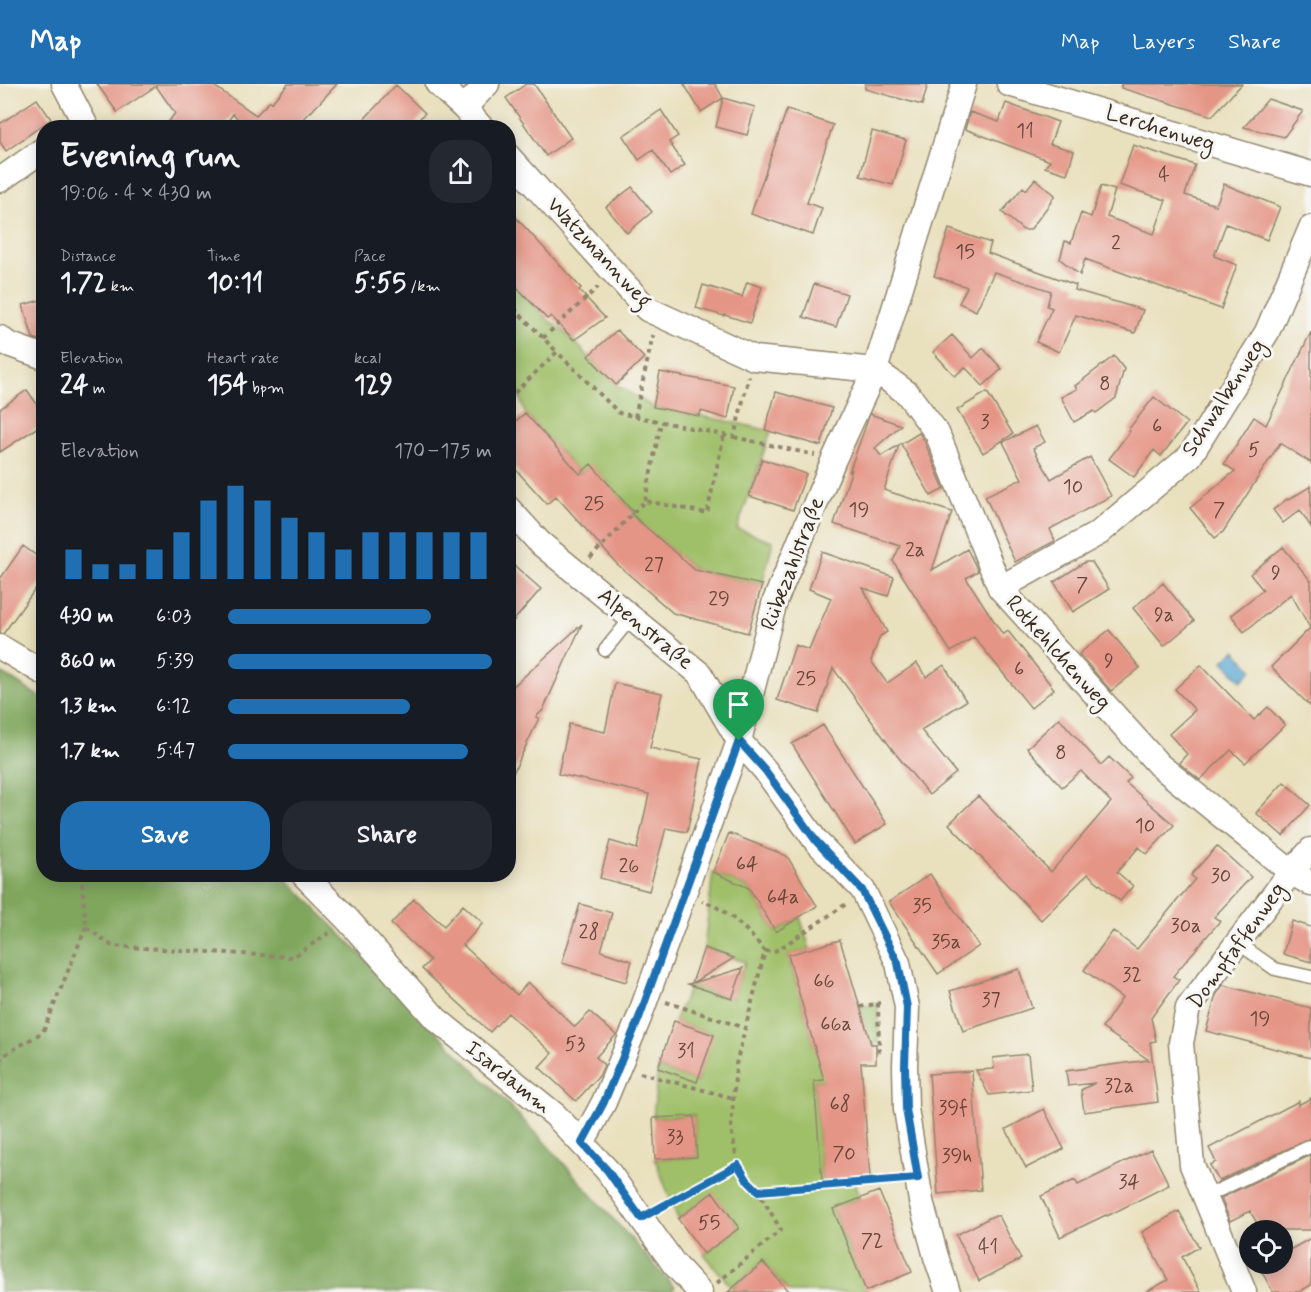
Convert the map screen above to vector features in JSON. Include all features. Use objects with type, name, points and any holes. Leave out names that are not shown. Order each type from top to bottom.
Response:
[{"type":"street","points":[[64,84],[79,120]]},
{"type":"street","points":[[438,84],[475,120]]},
{"type":"street","points":[[464,108],[487,84]]},
{"type":"street","name":"Rübezahlstraße","points":[[582,1143],[604,1102],[647,996],[739,741],[774,600],[874,370],[964,84]]},
{"type":"street","name":"Lerchenweg","points":[[1009,84],[1311,174]]},
{"type":"street","points":[[0,180],[36,155]]},
{"type":"street","name":"Watzmannweg","points":[[516,165],[647,309],[754,358],[874,370]]},
{"type":"street","name":"Schwalbenweg","points":[[1000,588],[1099,533],[1190,456],[1267,332],[1311,228]]},
{"type":"street","points":[[0,338],[8,344],[36,354]]},
{"type":"street","name":"Rotkehlchenweg","points":[[874,370],[907,393],[937,433],[1000,588],[1159,765],[1301,878]]},
{"type":"street","name":"Alpenstraße","points":[[516,517],[540,543],[700,674],[739,741],[765,770],[816,841],[862,890],[898,963],[907,1007],[906,1109],[921,1201],[948,1292]]},
{"type":"street","points":[[0,647],[36,668]]},
{"type":"street","name":"Dompfaffenweg","points":[[1244,1292],[1192,1165],[1181,1043],[1188,1008],[1238,943],[1301,878],[1311,850]]},
{"type":"street","name":"Isardamm","points":[[311,882],[348,920],[436,1020],[555,1115],[607,1170],[674,1264],[707,1289]]},
{"type":"lane","points":[[604,650],[631,618]]},
{"type":"lane","points":[[1238,943],[1275,969],[1311,977]]},
{"type":"lane","points":[[1205,1197],[1311,1146]]},
{"type":"path","points":[[543,338],[614,272]]},
{"type":"path","points":[[516,310],[619,413],[834,459]]},
{"type":"path","points":[[635,417],[658,314]]},
{"type":"path","points":[[516,391],[557,352]]},
{"type":"path","points":[[734,437],[754,358]]},
{"type":"path","points":[[576,573],[645,501],[661,422]]},
{"type":"path","points":[[645,501],[707,513],[724,435]]},
{"type":"path","points":[[0,1059],[43,1032],[86,927],[82,882]]},
{"type":"path","points":[[684,896],[709,903],[725,912],[739,923],[765,951],[773,952],[863,893]]},
{"type":"path","points":[[86,927],[112,946],[293,957],[348,920]]},
{"type":"path","points":[[707,1289],[781,1230],[758,1191],[747,1180],[738,1165],[731,1129],[736,1064],[765,951]]},
{"type":"path","points":[[647,996],[745,1028]]},
{"type":"path","points":[[860,1007],[879,1003],[879,1053]]},
{"type":"path","points":[[620,1065],[635,1072],[733,1098]]},
{"type":"path","points":[[641,1218],[738,1165]]},
{"type":"path","points":[[758,1191],[918,1178]]},
{"type":"green space","points":[[516,286],[547,319],[566,333],[616,385],[653,407],[771,431],[737,529],[773,541],[762,585],[695,570],[644,526],[591,465],[580,474],[525,413],[516,385]]},
{"type":"green space","points":[[0,672],[36,695],[36,882],[290,882],[540,1137],[675,1288],[670,1292],[0,1292]]},
{"type":"green space","points":[[713,872],[749,888],[776,932],[800,917],[810,949],[788,955],[817,1055],[851,1045],[853,1078],[814,1081],[822,1181],[854,1178],[860,1198],[833,1210],[867,1292],[789,1292],[763,1262],[732,1288],[704,1254],[739,1228],[713,1193],[678,1219],[655,1159],[697,1157],[694,1115],[653,1118],[658,1068],[697,1082],[713,1035],[674,1021],[691,985],[732,999],[745,962],[704,948]]},
{"type":"green space","points":[[878,1003],[879,1043],[852,1045],[869,1040],[860,1007]]},
{"type":"water","points":[[1235,650],[1253,670],[1241,681],[1223,661]]},
{"type":"building","points":[[97,84],[211,84],[256,115],[288,84],[337,84],[302,120],[239,120],[233,114],[229,120],[170,120],[175,113],[156,86],[117,112]]},
{"type":"building","points":[[526,84],[534,84],[571,138],[546,156],[506,98]]},
{"type":"building","points":[[684,84],[715,84],[723,98],[701,112]]},
{"type":"building","points":[[865,84],[928,84],[922,105],[865,89]]},
{"type":"building","points":[[1121,84],[1242,84],[1212,116],[1121,88]]},
{"type":"building","points":[[396,85],[425,113],[418,120],[363,120]]},
{"type":"building","points":[[723,98],[755,107],[747,135],[716,127]]},
{"type":"building","points":[[37,99],[51,119],[36,120],[36,130],[6,151],[0,142],[0,124]]},
{"type":"building","points":[[1268,99],[1303,111],[1284,137],[1244,127]]},
{"type":"building","points":[[1006,103],[1058,122],[1050,144],[1074,151],[1067,174],[1045,167],[1050,161],[965,129],[970,112],[999,122]]},
{"type":"building","points":[[787,109],[833,125],[807,203],[822,208],[813,235],[751,214]]},
{"type":"building","points":[[661,110],[678,136],[669,142],[685,165],[670,175],[653,150],[639,160],[623,136]]},
{"type":"building","points":[[872,131],[906,140],[893,185],[860,176]]},
{"type":"building","points":[[1133,145],[1195,165],[1185,195],[1216,205],[1224,184],[1280,207],[1267,240],[1226,224],[1214,256],[1237,265],[1221,309],[1085,259],[1080,275],[1060,259],[1065,241],[1071,243],[1081,213],[1091,217],[1101,186],[1115,190],[1107,217],[1154,234],[1166,200],[1119,185]]},
{"type":"building","points":[[1035,179],[1055,195],[1030,230],[1023,230],[1002,212],[1023,187],[1026,190]]},
{"type":"building","points":[[632,187],[652,212],[627,233],[606,207]]},
{"type":"building","points":[[516,218],[581,288],[579,290],[605,318],[574,340],[551,316],[547,319],[516,286]]},
{"type":"building","points":[[949,229],[991,243],[988,253],[1076,285],[1075,290],[1143,310],[1135,333],[1076,315],[1059,352],[1036,342],[1052,308],[1047,306],[1051,291],[994,272],[976,311],[959,303],[967,287],[934,276]]},
{"type":"building","points":[[747,282],[762,287],[750,323],[696,308],[703,285],[742,297]]},
{"type":"building","points":[[814,284],[847,294],[836,327],[803,317]]},
{"type":"building","points":[[36,301],[36,339],[33,338],[23,305]]},
{"type":"building","points":[[617,330],[644,358],[616,385],[588,356]]},
{"type":"building","points":[[1311,332],[1311,463],[1280,443],[1223,532],[1215,538],[1190,508],[1235,471],[1224,464],[1254,417],[1266,425]]},
{"type":"building","points":[[952,335],[973,358],[983,348],[1002,369],[983,386],[965,367],[955,376],[933,352]]},
{"type":"building","points":[[1114,356],[1124,369],[1116,398],[1096,413],[1094,411],[1074,422],[1061,397],[1077,389],[1075,386]]},
{"type":"building","points":[[660,372],[734,386],[728,419],[701,411],[699,416],[653,407]]},
{"type":"building","points":[[27,390],[36,403],[36,428],[0,452],[0,409]]},
{"type":"building","points":[[776,392],[832,408],[821,446],[765,430]]},
{"type":"building","points":[[987,392],[1013,434],[983,453],[957,410]]},
{"type":"building","points":[[1154,397],[1187,423],[1161,456],[1154,450],[1134,477],[1109,459]]},
{"type":"building","points":[[525,413],[580,474],[591,464],[633,512],[631,514],[695,570],[762,585],[748,633],[673,613],[617,564],[556,496],[547,504],[516,470],[516,421]]},
{"type":"building","points":[[870,414],[901,425],[875,448],[881,456],[899,445],[884,490],[952,512],[932,570],[967,549],[978,571],[966,578],[1003,635],[1008,631],[1054,689],[1031,708],[974,637],[951,652],[893,561],[900,546],[834,524],[852,469],[849,472]]},
{"type":"building","points":[[1036,426],[1045,442],[1033,448],[1051,479],[1090,457],[1111,496],[1050,529],[1055,541],[1015,562],[985,496],[1022,479],[1003,442]]},
{"type":"building","points":[[919,433],[944,489],[931,496],[901,444]]},
{"type":"building","points":[[762,459],[806,474],[793,510],[749,496]]},
{"type":"building","points":[[1311,486],[1311,527],[1300,510],[1283,523],[1273,510],[1287,499]]},
{"type":"building","points":[[23,546],[36,555],[36,588],[3,634],[0,633],[0,579]]},
{"type":"building","points":[[1283,547],[1311,581],[1311,707],[1271,667],[1310,628],[1291,594],[1244,632],[1231,615],[1263,590],[1250,574]]},
{"type":"building","points":[[822,552],[894,577],[888,596],[863,588],[887,632],[880,636],[871,661],[887,683],[917,663],[926,677],[944,665],[966,701],[921,730],[956,773],[929,795],[833,668],[818,713],[777,700],[795,645],[809,650],[831,598],[809,589]]},
{"type":"building","points":[[1085,562],[1092,562],[1109,589],[1073,612],[1054,582]]},
{"type":"building","points":[[516,567],[541,589],[516,618]]},
{"type":"building","points":[[1163,583],[1194,621],[1164,646],[1133,608]]},
{"type":"building","points":[[582,624],[543,710],[536,717],[539,718],[516,767],[516,684]]},
{"type":"building","points":[[1109,630],[1140,668],[1111,691],[1079,654]]},
{"type":"building","points":[[1201,665],[1254,720],[1268,707],[1285,725],[1245,763],[1231,750],[1200,780],[1179,763],[1187,754],[1169,734],[1195,710],[1175,689]]},
{"type":"building","points":[[615,683],[662,693],[650,748],[702,759],[687,832],[666,828],[649,891],[600,878],[610,841],[637,849],[649,794],[558,774],[569,724],[605,732]]},
{"type":"building","points":[[1059,718],[1101,765],[1109,757],[1131,778],[1126,783],[1174,825],[1147,854],[1139,847],[1117,872],[1133,886],[1120,901],[1088,874],[1041,920],[949,824],[978,796],[1051,872],[1111,802],[1081,771],[1062,787],[1027,748]]},
{"type":"building","points":[[823,725],[887,824],[855,844],[792,744]]},
{"type":"building","points":[[1284,782],[1310,805],[1283,836],[1256,813]]},
{"type":"building","points":[[729,833],[787,856],[817,906],[776,932],[749,888],[713,872]]},
{"type":"building","points":[[1217,846],[1251,877],[1214,917],[1220,921],[1173,976],[1179,980],[1151,1018],[1156,1041],[1150,1042],[1158,1102],[1084,1112],[1081,1090],[1095,1083],[1068,1086],[1066,1071],[1149,1060],[1102,1028],[1122,998],[1084,970],[1113,931],[1137,949],[1195,879],[1191,875]]},
{"type":"building","points":[[930,874],[979,946],[938,974],[889,902]]},
{"type":"building","points":[[414,899],[444,926],[463,905],[483,923],[463,945],[517,995],[528,982],[575,1027],[590,1012],[616,1035],[596,1057],[604,1065],[599,1076],[576,1101],[539,1067],[552,1053],[508,1013],[490,1032],[422,969],[430,960],[391,924]]},
{"type":"building","points":[[580,904],[612,913],[601,951],[632,961],[626,982],[562,963]]},
{"type":"building","points":[[1292,921],[1311,927],[1311,962],[1283,954]]},
{"type":"building","points":[[840,940],[871,1044],[876,1044],[876,1063],[861,1063],[870,1177],[822,1181],[814,1081],[824,1080],[788,955]]},
{"type":"building","points":[[704,948],[734,958],[693,983],[743,968],[732,999],[688,984],[692,983]]},
{"type":"building","points":[[1019,969],[1032,1008],[963,1031],[950,991]]},
{"type":"building","points":[[1223,985],[1311,1008],[1311,1058],[1206,1031],[1216,995]]},
{"type":"building","points":[[674,1021],[714,1035],[697,1082],[658,1068]]},
{"type":"building","points":[[1028,1054],[1032,1090],[989,1095],[976,1070],[994,1069],[993,1058]]},
{"type":"building","points":[[972,1071],[981,1190],[938,1194],[929,1074]]},
{"type":"building","points":[[1311,1098],[1311,1138],[1219,1181],[1210,1165],[1216,1162],[1209,1148],[1299,1101],[1298,1105]]},
{"type":"building","points":[[1044,1109],[1064,1149],[1026,1168],[1006,1129]]},
{"type":"building","points":[[694,1116],[697,1157],[655,1159],[653,1118]]},
{"type":"building","points":[[1151,1149],[1169,1185],[1060,1237],[1041,1196],[1075,1180],[1078,1185]]},
{"type":"building","points":[[1311,1155],[1311,1230],[1293,1230],[1293,1220],[1255,1220],[1250,1211],[1230,1221],[1221,1198]]},
{"type":"building","points":[[879,1191],[912,1272],[866,1291],[833,1209]]},
{"type":"building","points":[[713,1192],[739,1228],[704,1254],[678,1219]]},
{"type":"building","points":[[1179,1211],[1199,1247],[1182,1257],[1201,1292],[1146,1292],[1168,1280],[1142,1232]]},
{"type":"building","points":[[993,1216],[999,1216],[1021,1259],[979,1281],[956,1235]]},
{"type":"building","points":[[1311,1238],[1311,1285],[1299,1292],[1273,1292],[1263,1274],[1293,1274],[1293,1248]]},
{"type":"building","points":[[763,1262],[789,1292],[728,1292]]},
{"type":"route","points":[[739,741],[765,770],[816,841],[862,890],[898,963],[907,1007],[906,1109],[918,1178],[758,1191],[747,1180],[738,1165],[641,1218],[607,1170],[582,1143],[604,1102],[639,1018],[739,741]]}]
